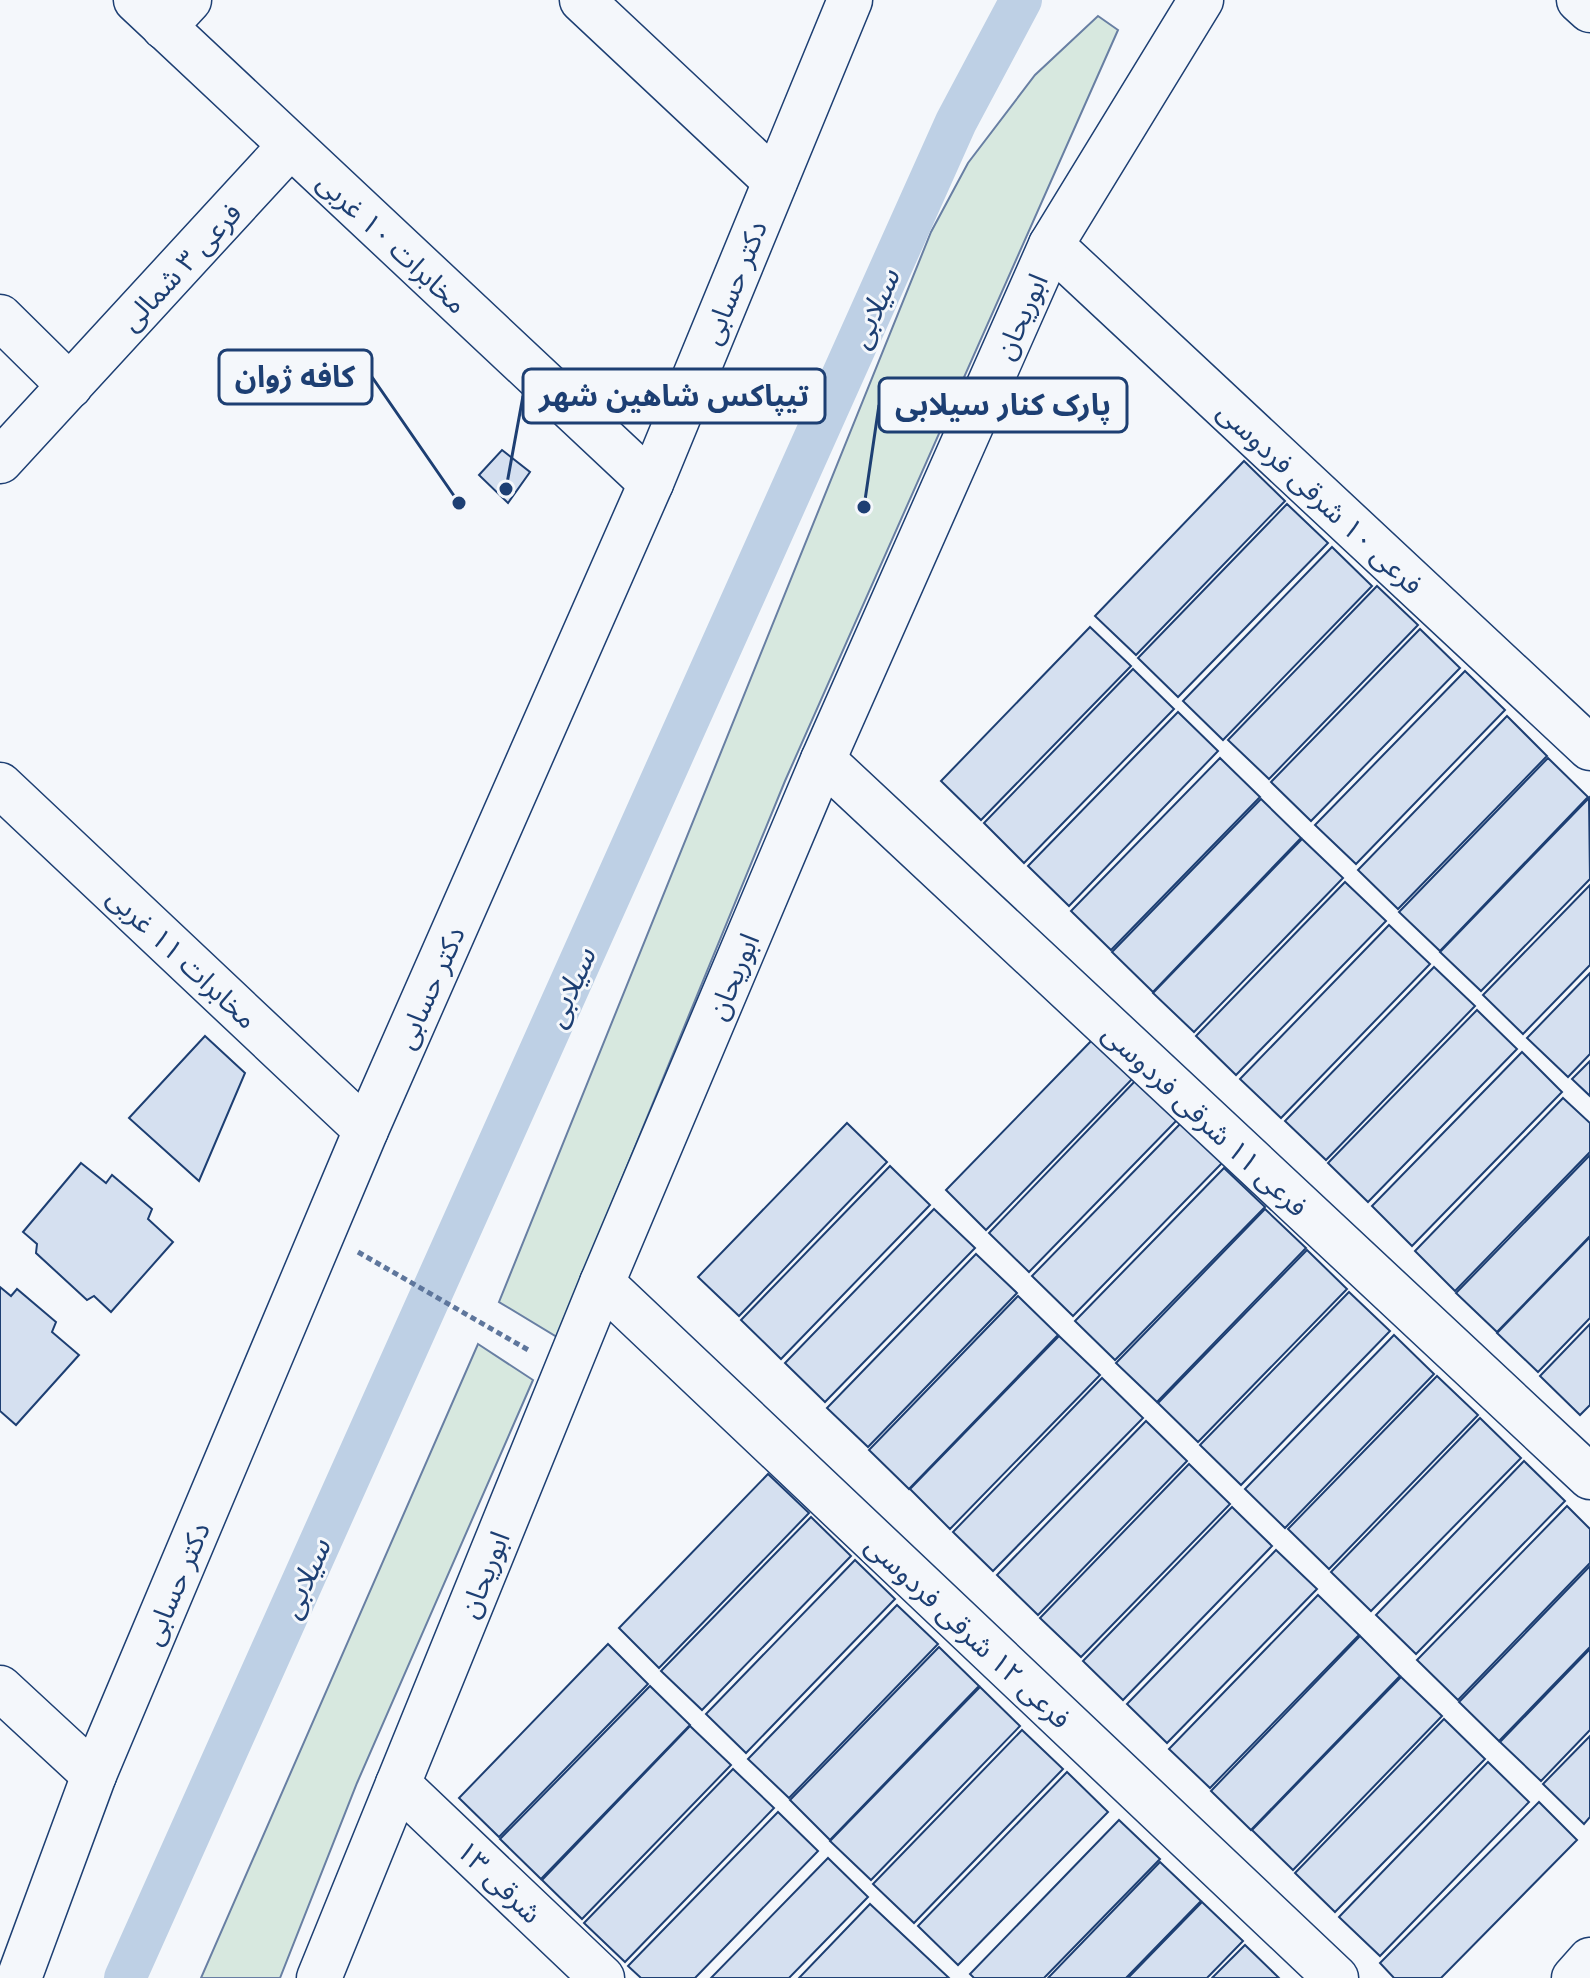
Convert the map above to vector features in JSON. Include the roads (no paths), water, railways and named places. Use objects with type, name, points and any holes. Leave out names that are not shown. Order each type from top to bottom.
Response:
[{"type":"street","points":[[582,0],[775,181]]},
{"type":"street","name":"دکتر حسابی","points":[[19,1978],[94,1775],[366,1130],[651,483],[850,0]]},
{"type":"street","name":"ابوریحان","points":[[319,1978],[602,1283],[823,760],[1051,245],[1201,0]]},
{"type":"street","points":[[1579,0],[1590,10]]},
{"type":"street","name":"مخابرات ۱۰ غربی","points":[[163,9],[290,146],[651,483]]},
{"type":"street","name":"فرعی ۳ شمالی","points":[[0,461],[290,146]]},
{"type":"street","name":"فرعی ۱۰ شرقی فردوسی","points":[[1051,245],[1590,748]]},
{"type":"street","points":[[0,317],[70,386]]},
{"type":"street","name":"فرعی ۱۱ شرقی فردوسی","points":[[823,760],[1590,1477]]},
{"type":"street","name":"مخابرات ۱۱ غربی","points":[[0,785],[366,1130]]},
{"type":"street","name":"فرعی ۱۲ شرقی فردوسی","points":[[602,1283],[1336,1978]]},
{"type":"street","points":[[0,1688],[94,1775]]},
{"type":"street","name":"۱۳ شرقی","points":[[398,1784],[602,1978]]},
{"type":"street","points":[[1574,1978],[1590,1960]]},
{"type":"waterway","name":"سیلابی","points":[[125,1978],[956,122],[1021,0]]},
{"type":"place","name":"تیپاکس شاهین شهر","points":[[506,489]]},
{"type":"place","name":"کافه ژوان","points":[[459,503]]},
{"type":"place","name":"پارک کنار سیلابی","points":[[864,507]]}]
